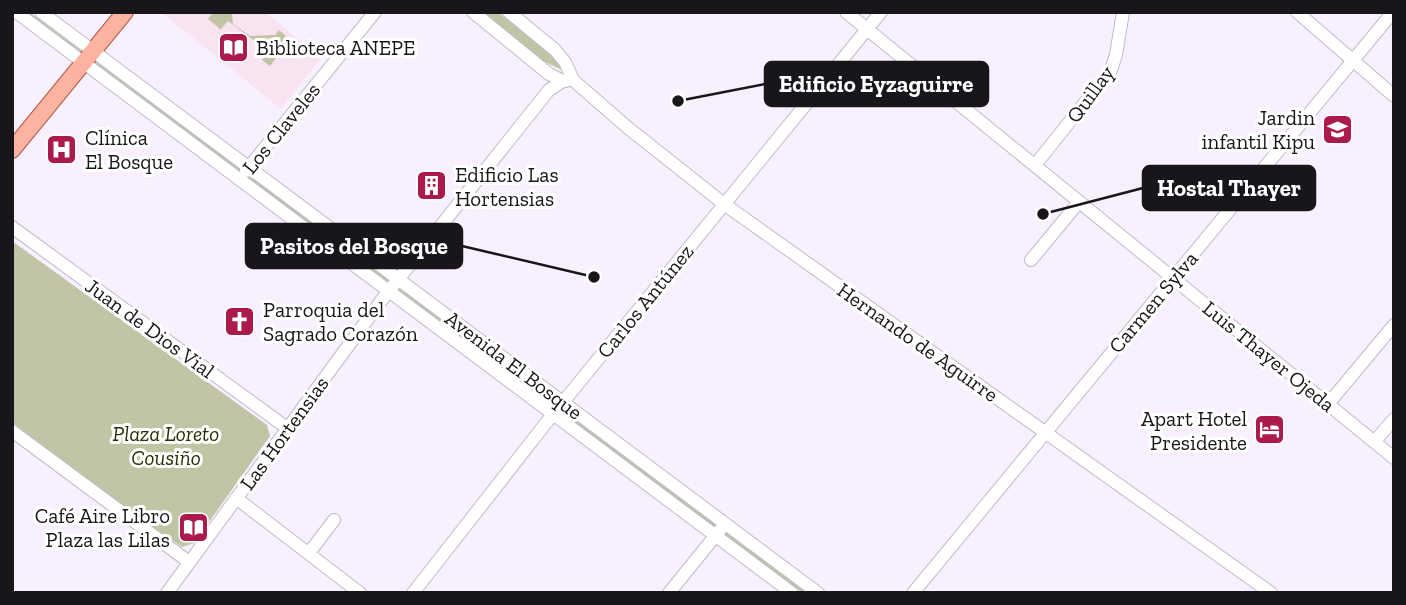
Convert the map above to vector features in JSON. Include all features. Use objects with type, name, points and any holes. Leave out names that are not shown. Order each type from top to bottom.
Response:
[{"type":"main road","points":[[12,150],[125,12]]},
{"type":"street","name":"Avenida El Bosque","points":[[16,12],[89,57],[249,167],[818,593]]},
{"type":"street","name":"Avenida El Bosque","points":[[41,12],[89,57],[239,179],[792,593]]},
{"type":"street","name":"Los Claveles","points":[[239,179],[375,12]]},
{"type":"street","name":"Hernando de Aguirre","points":[[473,12],[544,69],[568,81],[724,204],[1270,593]]},
{"type":"street","name":"Hernando de Aguirre","points":[[509,12],[555,50],[565,62],[568,81]]},
{"type":"street","name":"Luis Thayer Ojeda","points":[[846,12],[1394,458]]},
{"type":"street","name":"Carlos Antúnez","points":[[413,593],[554,414],[881,12]]},
{"type":"street","name":"Quillay","points":[[1035,165],[1111,70],[1123,12]]},
{"type":"street","points":[[1297,12],[1394,96]]},
{"type":"street","name":"Carmen Sylva","points":[[913,593],[1393,12]]},
{"type":"street","name":"Las Hortensias","points":[[167,593],[398,278],[549,90],[568,81]]},
{"type":"street","points":[[1031,260],[1079,202]]},
{"type":"street","name":"Juan de Dios Vial","points":[[12,227],[287,428]]},
{"type":"street","points":[[1328,404],[1394,325]]},
{"type":"street","points":[[1374,442],[1394,419]]},
{"type":"street","points":[[12,431],[190,562]]},
{"type":"street","points":[[236,499],[360,593]]},
{"type":"street","points":[[309,554],[334,520]]},
{"type":"street","points":[[669,593],[725,523]]},
{"type":"shaded area","points":[[161,12],[265,12],[321,58],[281,109]]},
{"type":"green space","points":[[22,12],[29,12],[811,593],[803,593],[642,475]]},
{"type":"green space","points":[[213,12],[230,12],[233,24],[250,36],[275,35],[279,30],[286,36],[281,43],[275,39],[267,49],[276,58],[270,66],[262,60],[268,51],[228,21],[220,30],[208,19]]},
{"type":"green space","points":[[483,12],[498,12],[552,55],[562,70],[545,62]]},
{"type":"green space","name":"Plaza Loreto Cousiño","points":[[12,241],[267,425],[270,436],[194,543],[182,547],[119,504],[12,422]]},
{"type":"place","name":"Biblioteca ANEPE","points":[[233,47]]},
{"type":"place","name":"Edificio Eyzaguirre","points":[[678,101]]},
{"type":"place","name":"Jardin infantil Kipu","points":[[1338,129]]},
{"type":"place","name":"Clínica El Bosque","points":[[62,149]]},
{"type":"place","name":"Edificio Las Hortensias","points":[[432,186]]},
{"type":"place","name":"Hostal Thayer","points":[[1043,214]]},
{"type":"place","name":"Pasitos del Bosque","points":[[594,277]]},
{"type":"place","name":"Parroquia del Sagrado Corazón","points":[[240,321]]},
{"type":"place","name":"Apart Hotel Presidente","points":[[1270,430]]},
{"type":"place","name":"Café Aire Libro Plaza las Lilas","points":[[193,527]]}]
